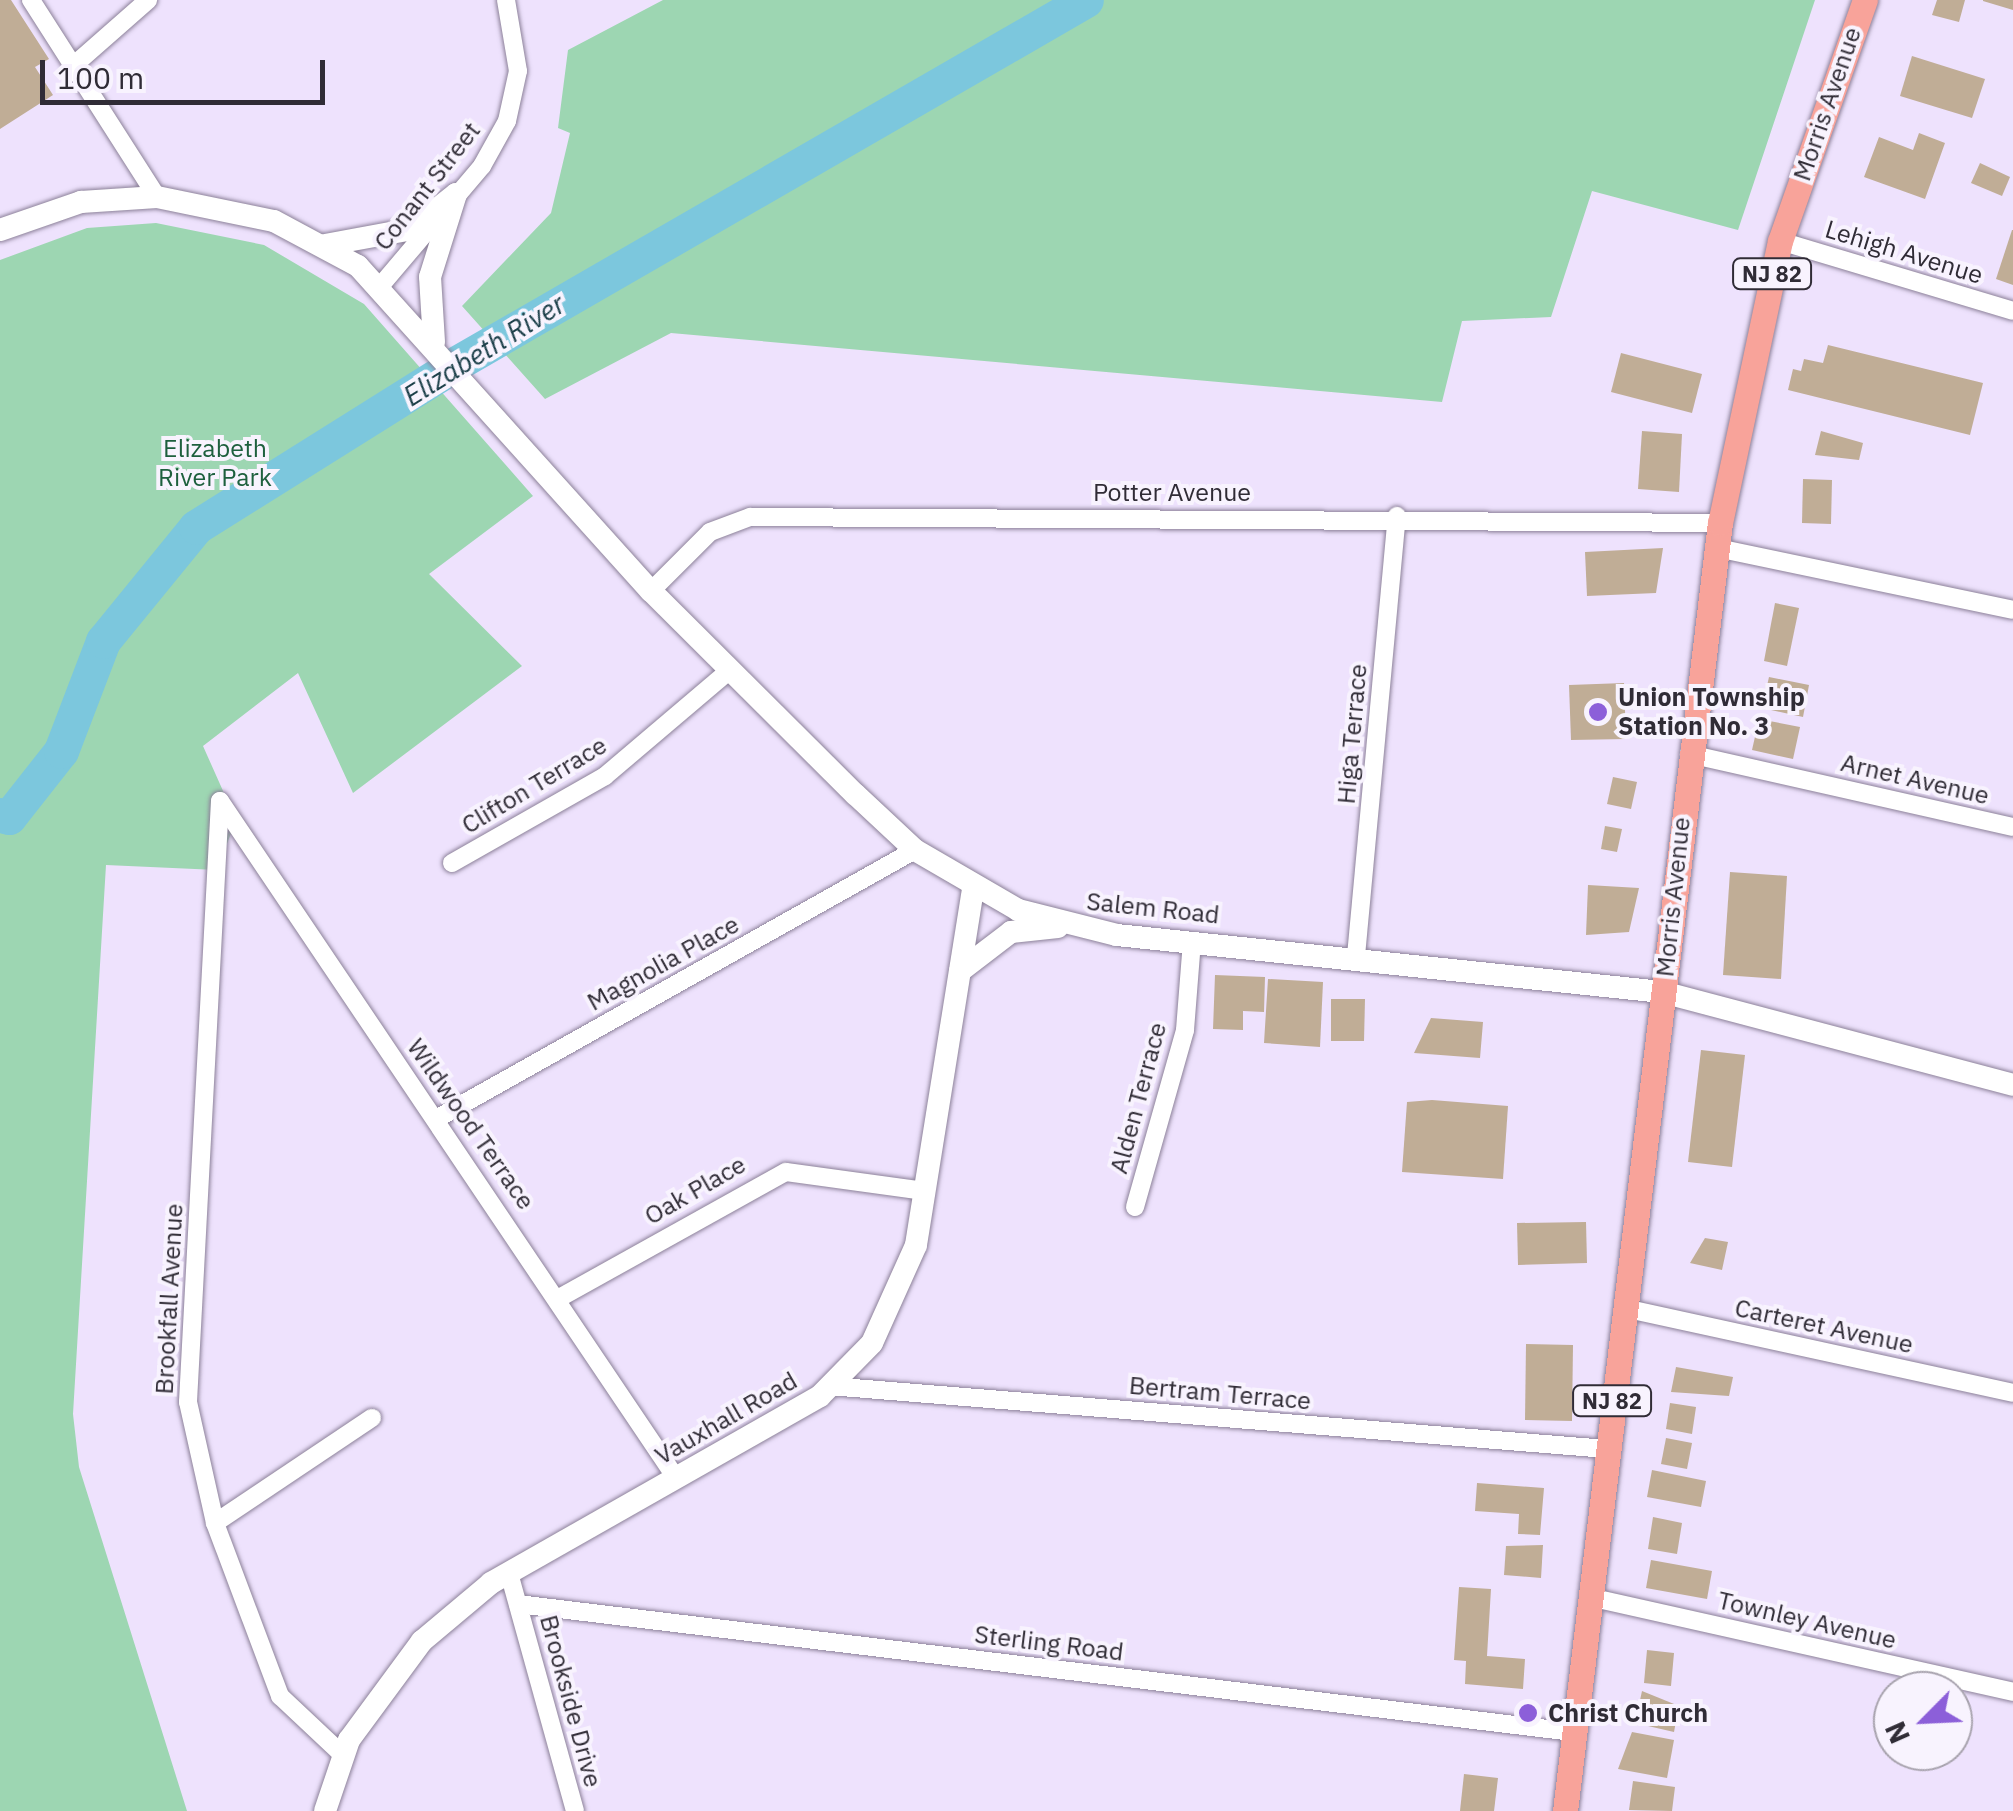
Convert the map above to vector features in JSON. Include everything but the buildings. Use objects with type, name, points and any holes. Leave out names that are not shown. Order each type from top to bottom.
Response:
[{"type":"main road","name":"Morris Avenue","points":[[1565,1811],[1719,535],[1780,240],[1864,0]]},
{"type":"street","points":[[31,0],[157,197]]},
{"type":"street","points":[[73,66],[148,0]]},
{"type":"street","name":"Conant Street","points":[[382,284],[495,147],[515,95],[518,46],[506,0]]},
{"type":"street","points":[[325,245],[412,229],[456,194]]},
{"type":"street","points":[[434,342],[430,276],[456,194]]},
{"type":"street","name":"Salem Road","points":[[0,230],[82,202],[157,197],[214,203],[325,245],[382,284],[651,590],[915,850],[973,890],[1068,926],[1662,992],[2013,1084]]},
{"type":"street","name":"Lehigh Avenue","points":[[1780,240],[2013,311]]},
{"type":"street","name":"Potter Avenue","points":[[651,590],[710,532],[750,517],[1397,516],[1719,535],[2013,610]]},
{"type":"street","name":"Higa Terrace","points":[[1356,956],[1397,516]]},
{"type":"street","name":"Clifton Terrace","points":[[452,862],[605,776],[731,669]]},
{"type":"street","name":"Arnet Avenue","points":[[1690,754],[2013,827]]},
{"type":"street","name":"Wildwood Terrace","points":[[220,801],[561,1298],[676,1478]]},
{"type":"street","name":"Brookfall Avenue","points":[[220,801],[188,1402],[215,1523],[280,1696],[344,1756]]},
{"type":"street","name":"Magnolia Place","points":[[436,1119],[915,850]]},
{"type":"street","name":"Vauxhall Road","points":[[325,1811],[344,1756],[422,1641],[509,1573],[830,1386],[872,1343],[903,1288],[925,1191],[973,890]]},
{"type":"street","points":[[960,971],[1011,932],[1068,926]]},
{"type":"street","name":"Alden Terrace","points":[[1135,1207],[1185,1030],[1192,941]]},
{"type":"street","name":"Oak Place","points":[[561,1298],[786,1172],[925,1191]]},
{"type":"street","name":"Carteret Avenue","points":[[1624,1308],[2013,1393]]},
{"type":"street","name":"Bertram Terrace","points":[[830,1386],[1607,1449]]},
{"type":"street","points":[[215,1523],[372,1418]]},
{"type":"street","name":"Brookside Drive","points":[[509,1573],[575,1811]]},
{"type":"street","name":"Townley Avenue","points":[[1590,1597],[2013,1692]]},
{"type":"street","name":"Sterling Road","points":[[518,1604],[1573,1732]]},
{"type":"green space","points":[[663,0],[1815,0],[1738,230],[1592,191],[1551,317],[1462,321],[1442,402],[671,333],[545,399],[462,306],[551,213],[570,133],[558,128],[568,50]]},
{"type":"green space","name":"Elizabeth River Park","points":[[156,223],[264,245],[364,304],[533,496],[429,574],[522,666],[353,793],[298,673],[203,746],[236,820],[217,870],[106,865],[73,1414],[79,1467],[187,1811],[0,1811],[0,260],[87,228]]},
{"type":"waterway","name":"Elizabeth River","points":[[0,815],[9,817],[61,751],[103,641],[196,527],[457,363],[1086,0]]},
{"type":"place","name":"Union Township Station No. 3","points":[[1598,712]]},
{"type":"place","name":"Christ Church","points":[[1528,1713]]}]
